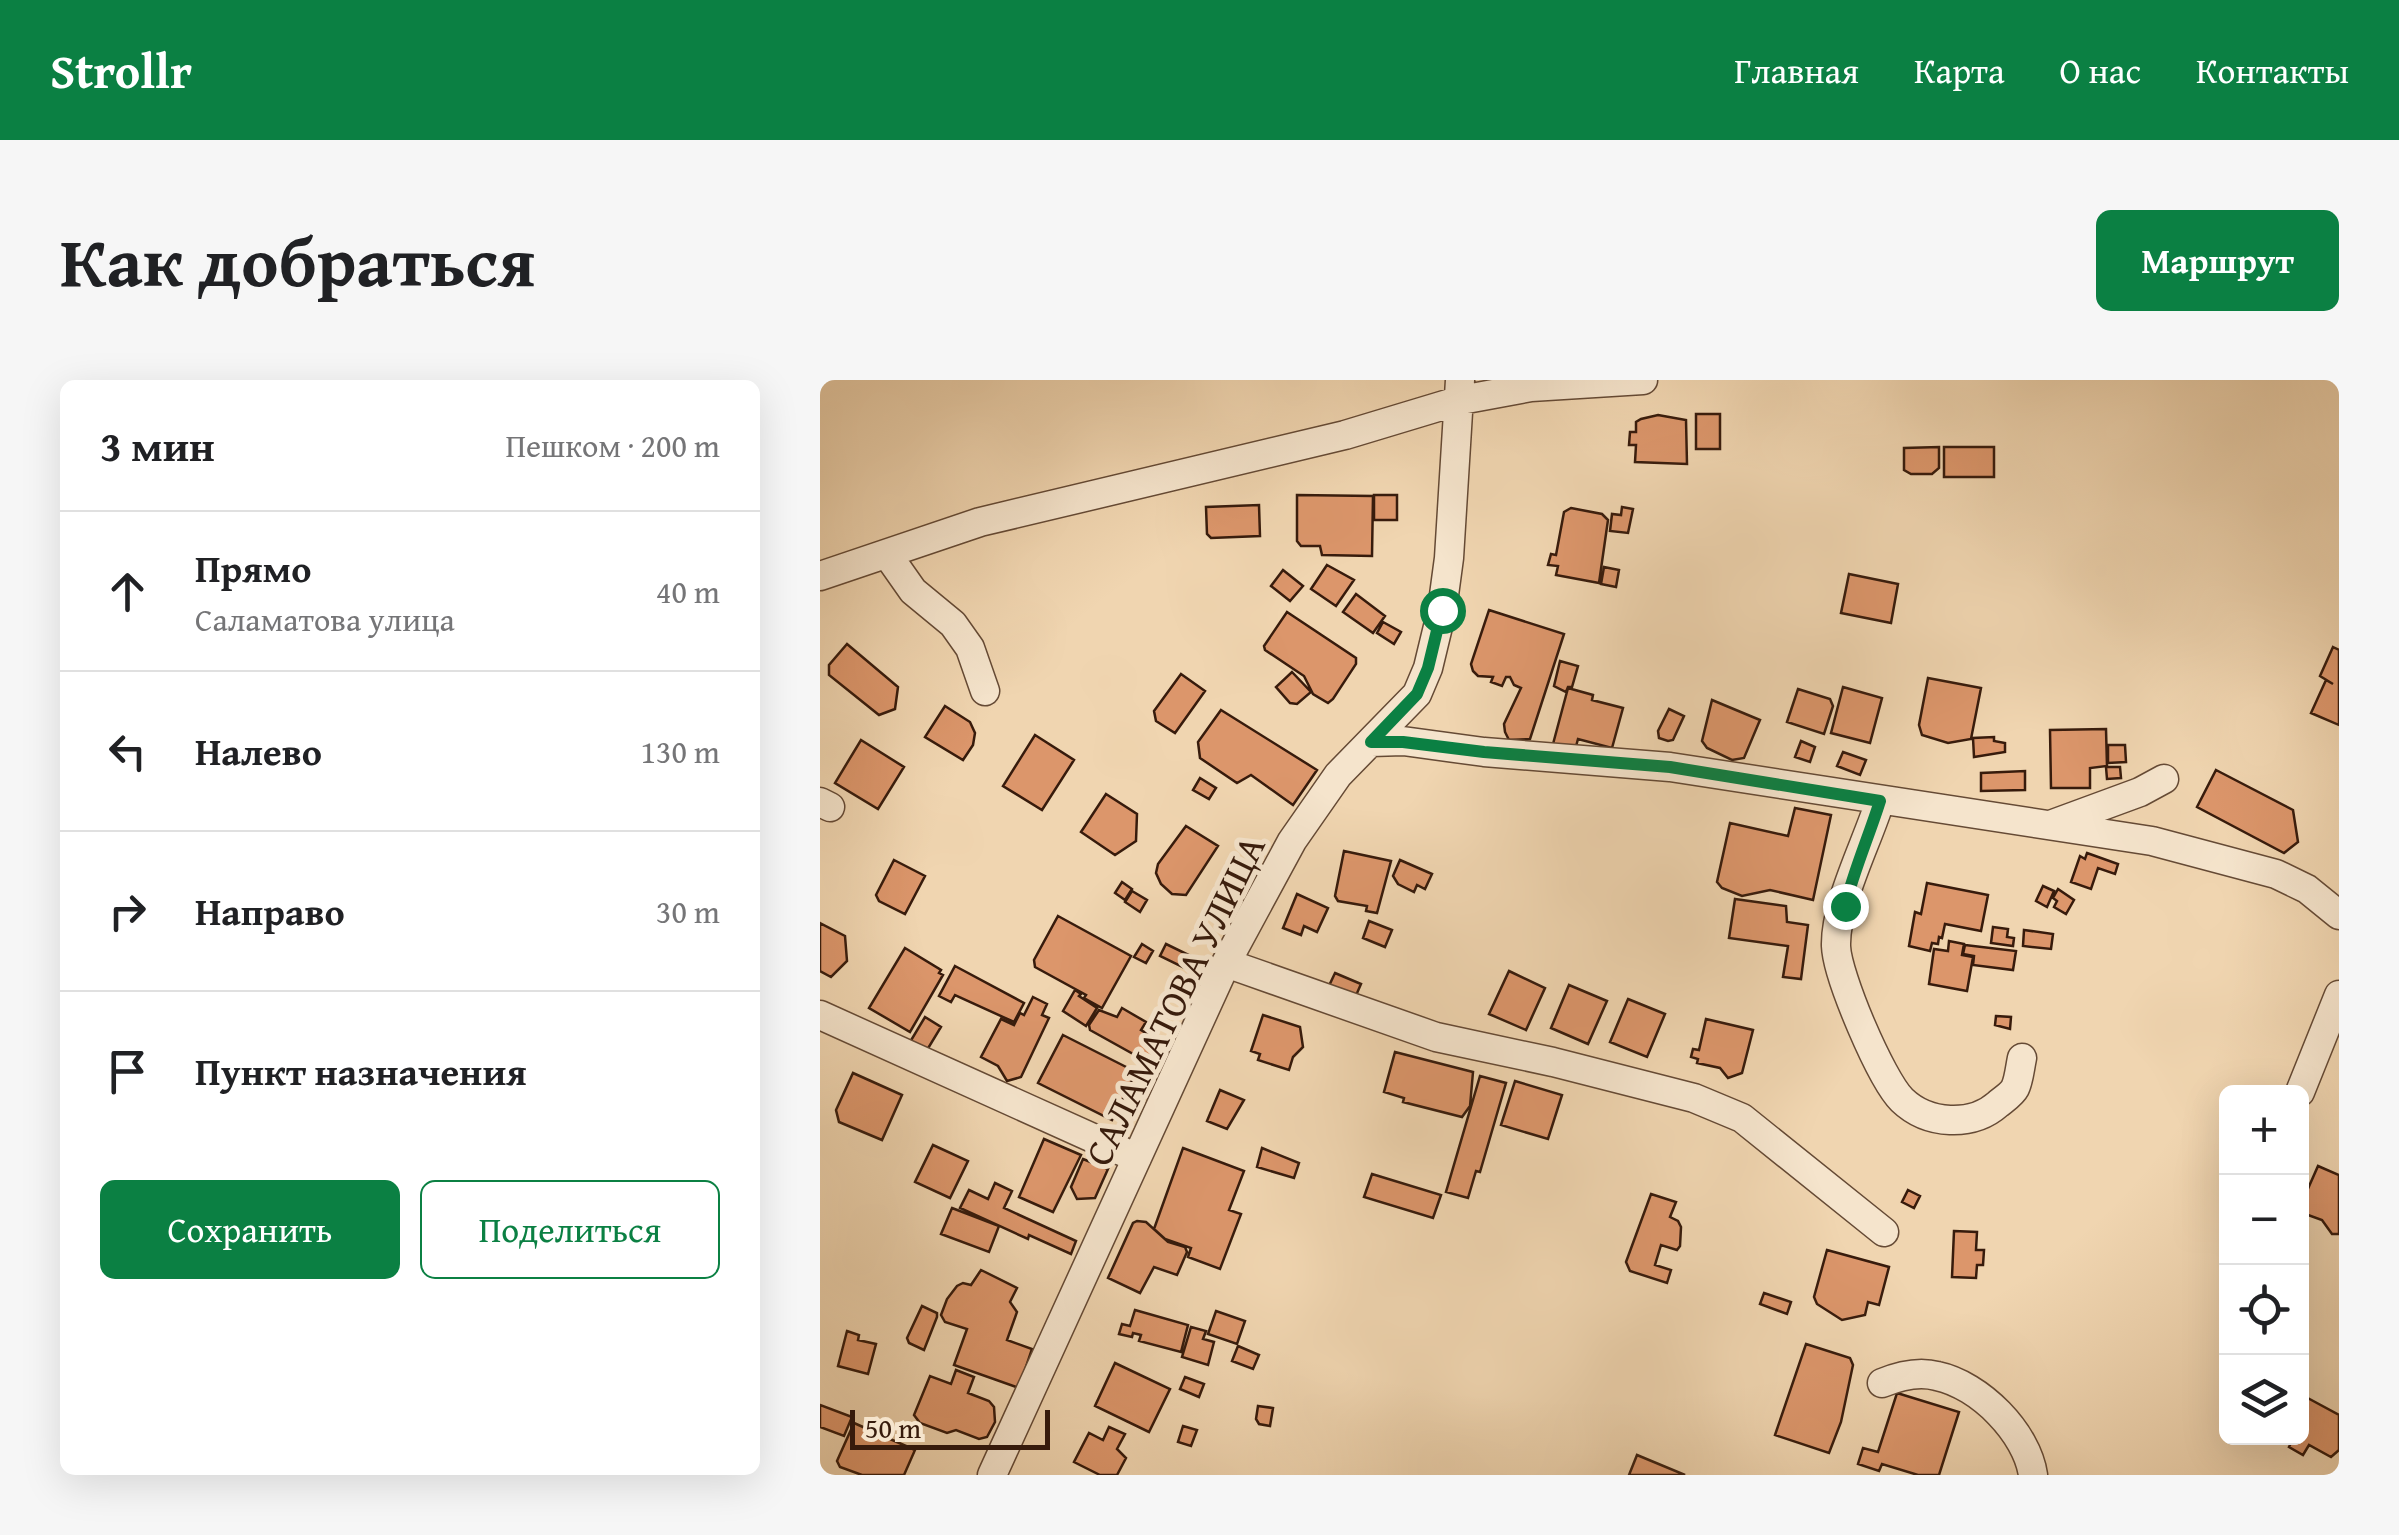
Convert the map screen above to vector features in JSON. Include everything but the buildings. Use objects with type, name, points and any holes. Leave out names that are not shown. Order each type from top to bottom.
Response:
[{"type":"street","points":[[820,576],[980,522],[1345,435],[1460,390],[1643,380]]},
{"type":"street","name":"САЛАМАТОВА УЛИЦА","points":[[992,1475],[1226,963],[1292,841],[1338,775],[1417,694],[1428,668],[1442,610],[1460,390]]},
{"type":"street","points":[[886,554],[913,591],[953,624],[970,648],[985,692]]},
{"type":"street","points":[[1371,742],[1670,767],[2152,841],[2276,874],[2307,890],[2339,915]]},
{"type":"street","points":[[2052,824],[2140,792],[2164,779]]},
{"type":"street","points":[[1880,801],[1852,876],[1836,949],[1858,1017],[1899,1097],[1918,1113],[1953,1122],[1985,1115],[2014,1090],[2022,1058]]},
{"type":"street","points":[[1226,963],[1436,1037],[1694,1098],[1742,1118],[1884,1232]]},
{"type":"street","points":[[2303,1085],[2339,995]]},
{"type":"street","points":[[820,1015],[996,1108],[1137,1158]]},
{"type":"street","points":[[1882,1383],[1920,1374],[1938,1376],[1962,1386],[2011,1427],[2030,1458],[2033,1475]]},
{"type":"route","points":[[1442,610],[1428,668],[1417,694],[1371,742],[1670,767],[1880,801],[1845,906]]}]
